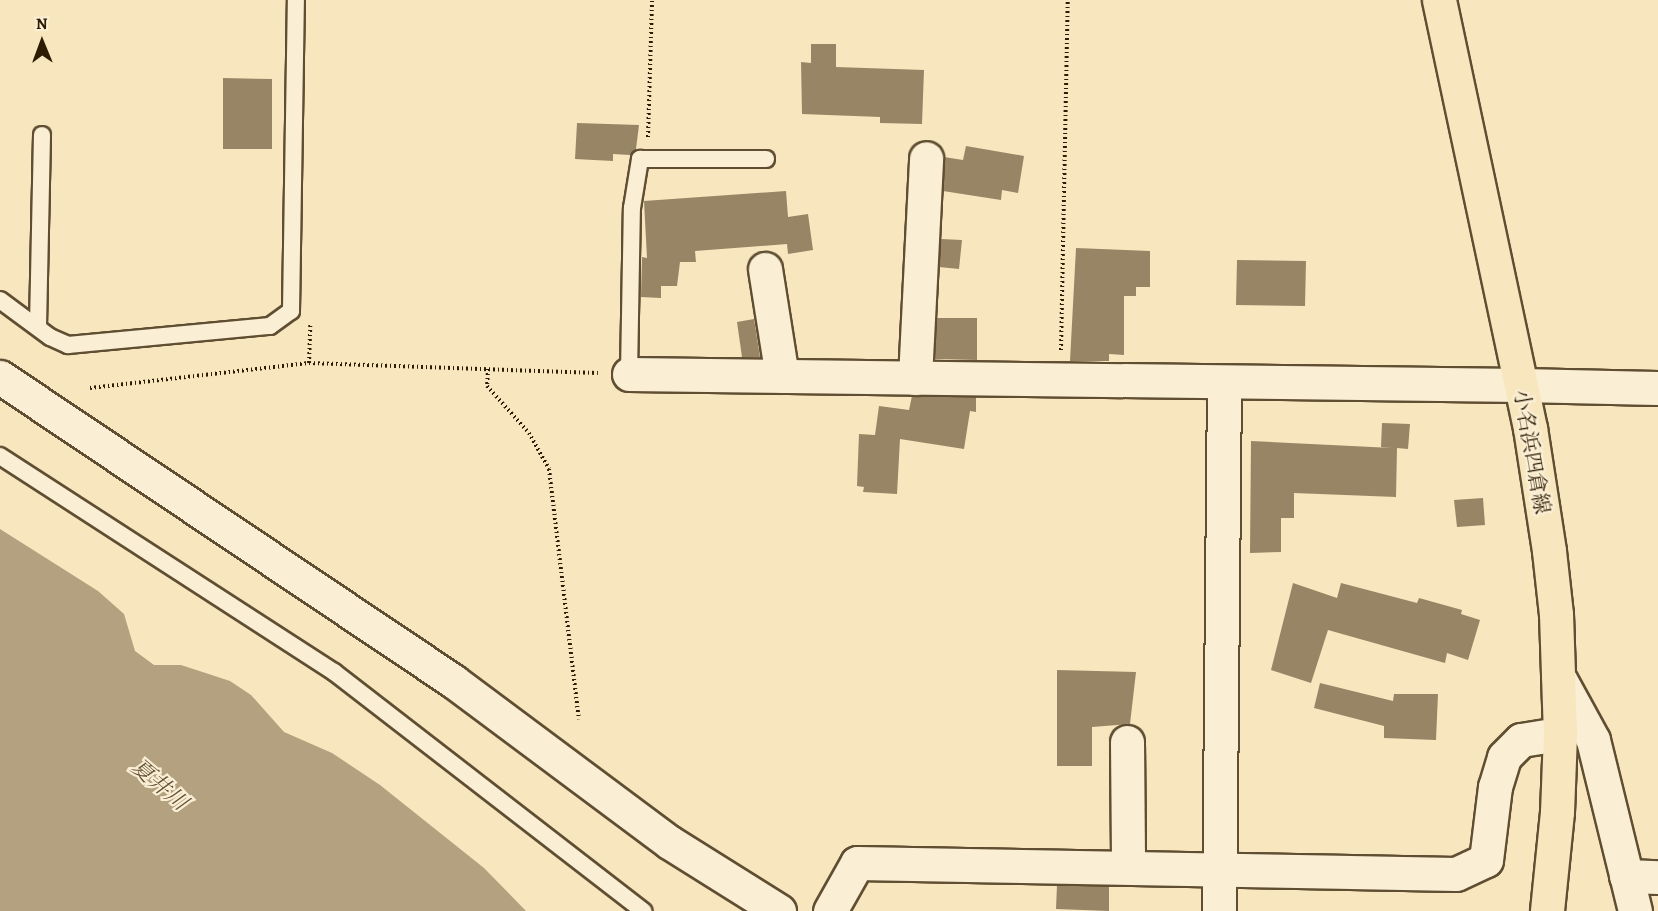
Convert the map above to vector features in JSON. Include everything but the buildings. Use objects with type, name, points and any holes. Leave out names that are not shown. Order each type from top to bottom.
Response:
[{"type":"main road","name":"小名浜四倉線","points":[[1439,0],[1521,386],[1549,551],[1560,734],[1557,812],[1547,911]]},
{"type":"street","points":[[915,378],[926,158]]},
{"type":"street","points":[[765,269],[782,376]]},
{"type":"street","points":[[629,374],[1224,384],[1658,388]]},
{"type":"street","points":[[0,377],[453,681],[669,842],[779,911]]},
{"type":"street","points":[[1219,911],[1224,384]]},
{"type":"street","points":[[1558,676],[1593,740],[1642,876],[1635,911]]},
{"type":"street","points":[[830,911],[857,863],[1456,874],[1486,860],[1495,787],[1504,758],[1521,740],[1560,734]]},
{"type":"street","points":[[1128,742],[1128,867]]},
{"type":"lane","points":[[0,300],[50,337],[68,345],[270,326],[291,311],[296,0]]},
{"type":"lane","points":[[38,326],[42,135]]},
{"type":"lane","points":[[629,374],[632,208],[640,159],[766,159]]},
{"type":"lane","points":[[0,456],[334,672],[643,911]]},
{"type":"path","points":[[640,159],[649,134],[652,0]]},
{"type":"path","points":[[1061,380],[1068,0]]},
{"type":"path","points":[[90,388],[309,363],[629,374]]},
{"type":"path","points":[[488,369],[487,386],[529,432],[549,469],[579,719]]},
{"type":"water","name":"夏井川","points":[[0,529],[98,591],[124,614],[135,651],[154,665],[181,665],[230,681],[251,695],[284,732],[332,753],[380,785],[484,868],[526,911],[0,911]]}]
